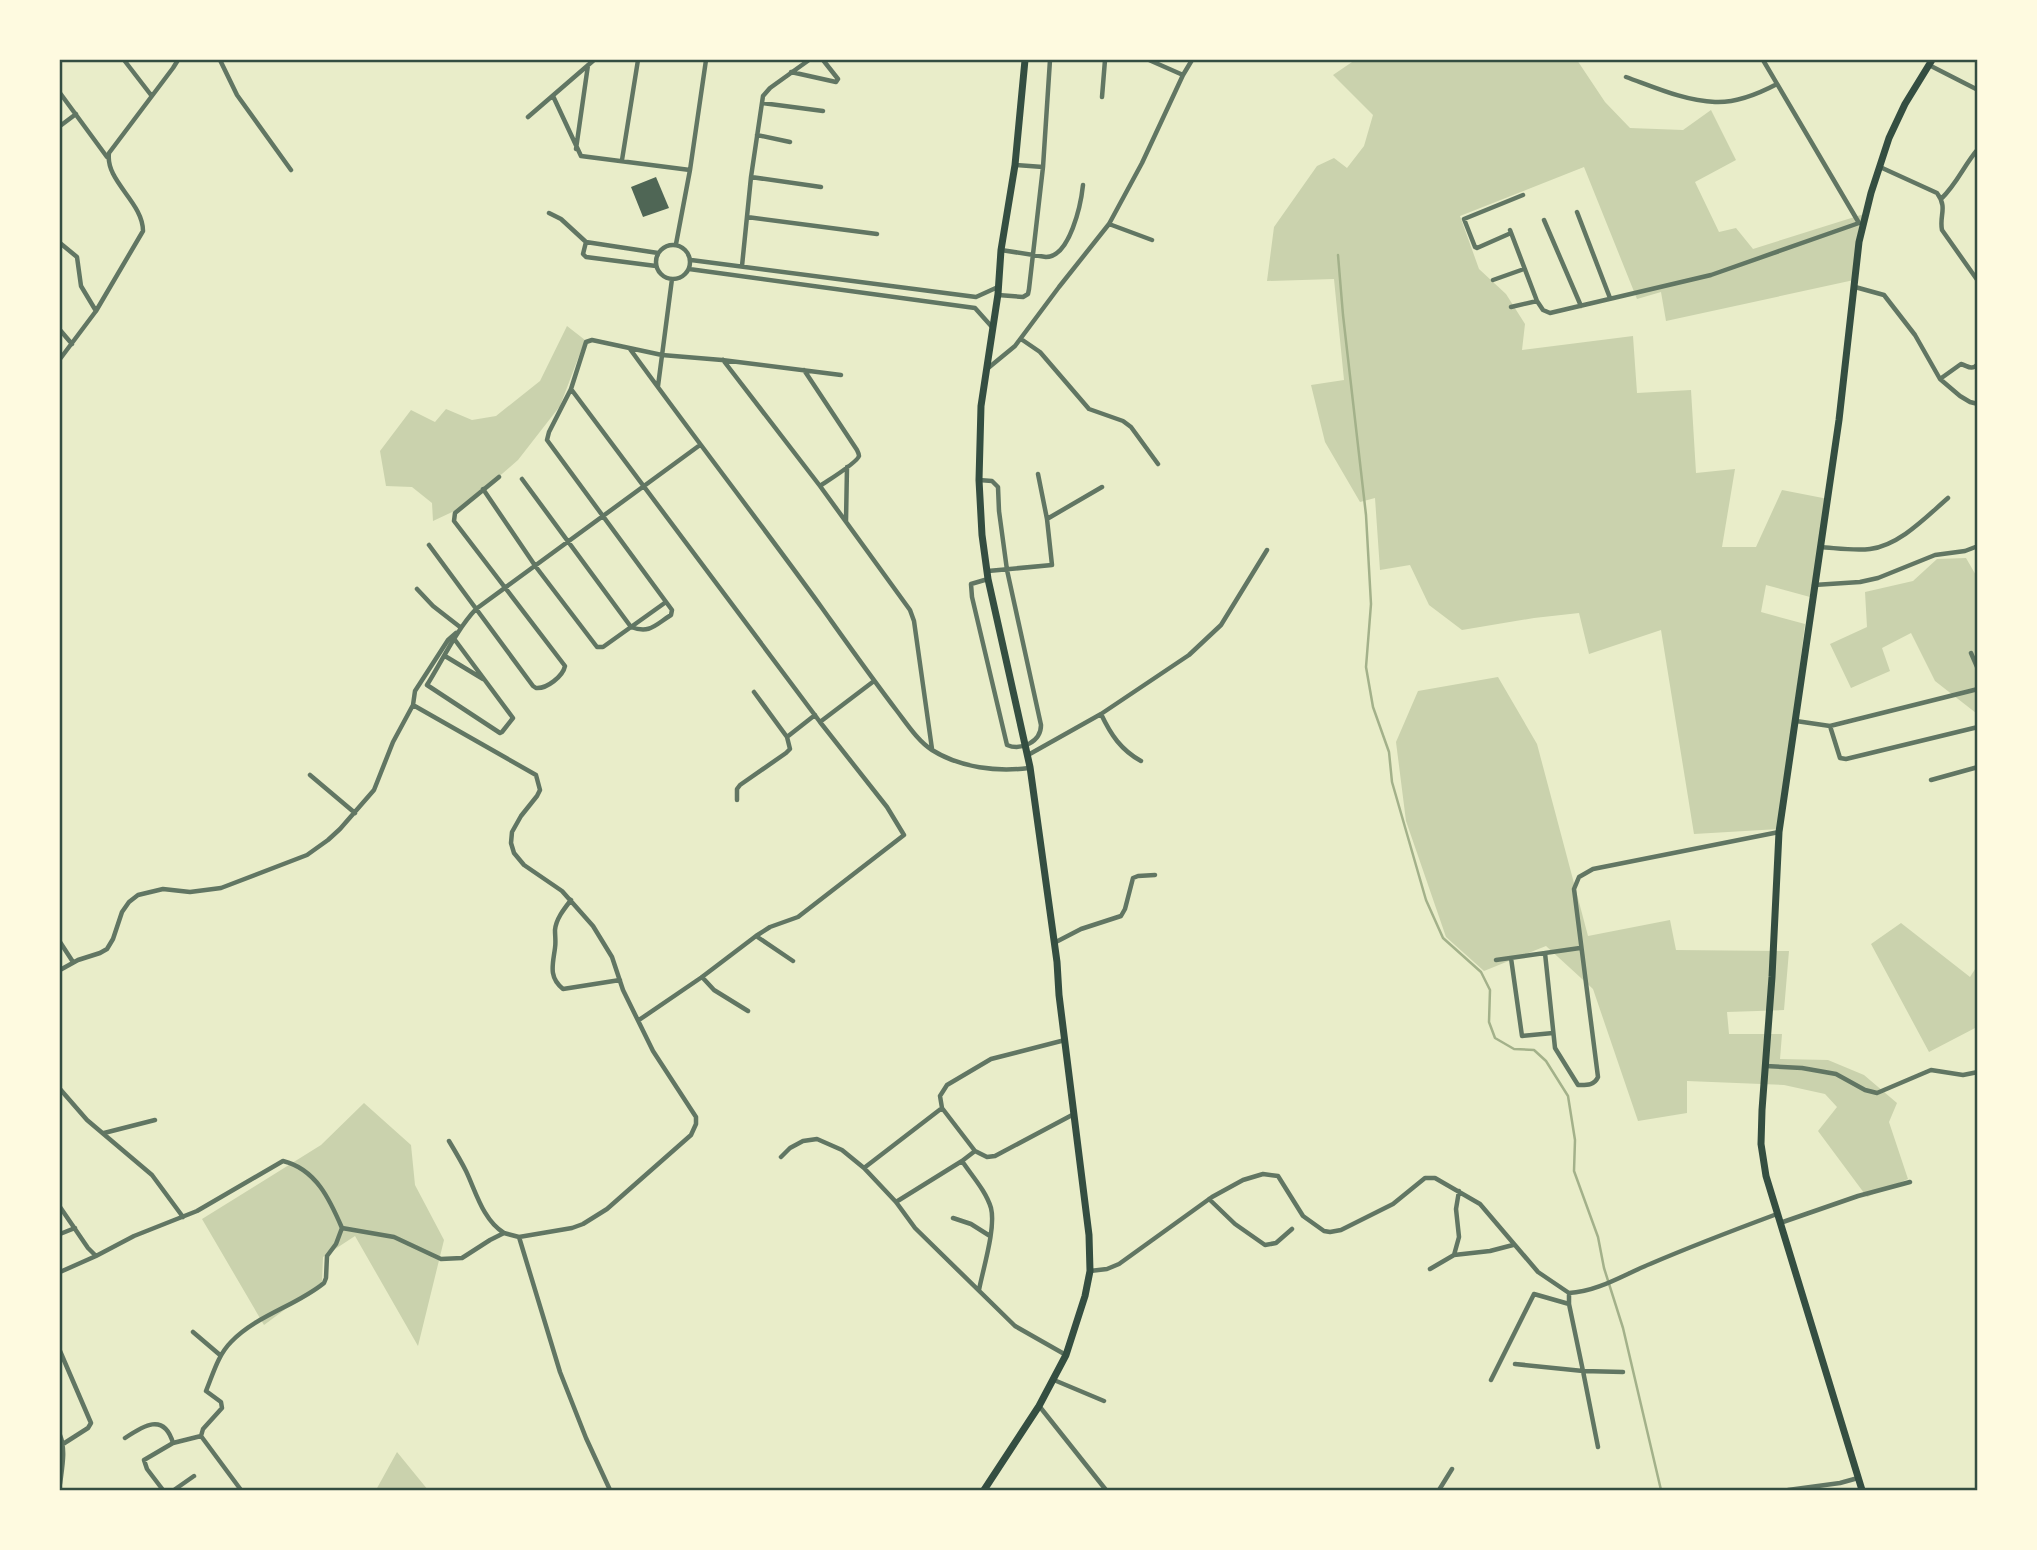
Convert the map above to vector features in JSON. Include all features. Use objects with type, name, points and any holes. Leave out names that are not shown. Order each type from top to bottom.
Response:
[{"type":"main road","points":[[984,1490],[1054,1380],[1066,1355],[1090,1271],[1089,1236],[1030,767],[988,575],[982,535],[979,480],[979,433],[986,369],[1015,164],[1025,60]]},
{"type":"main road","points":[[1862,1490],[1778,1219],[1762,1156],[1762,1118],[1779,832],[1839,420],[1861,223],[1895,124],[1930,62]]},
{"type":"street","points":[[124,60],[151,95]]},
{"type":"street","points":[[60,359],[96,311],[141,235],[144,227],[109,166],[108,158],[111,149],[178,60]]},
{"type":"street","points":[[220,60],[237,95],[291,170]]},
{"type":"street","points":[[528,117],[594,60]]},
{"type":"street","points":[[622,160],[638,60]]},
{"type":"street","points":[[676,244],[706,60]]},
{"type":"street","points":[[742,267],[762,103],[768,90],[809,60]]},
{"type":"street","points":[[791,72],[836,82],[838,79],[823,60]]},
{"type":"street","points":[[691,260],[976,297],[998,291],[1023,297],[1028,293],[1034,255],[1050,60]]},
{"type":"street","points":[[1102,97],[1105,60]]},
{"type":"street","points":[[1149,60],[1183,75]]},
{"type":"street","points":[[986,369],[1021,339],[1109,225],[1192,60]]},
{"type":"street","points":[[1523,195],[1464,219],[1477,248],[1511,232],[1537,301],[1546,313],[1711,275],[1861,223],[1763,60]]},
{"type":"street","points":[[1930,62],[1978,90]]},
{"type":"street","points":[[576,149],[588,65]]},
{"type":"street","points":[[1626,77],[1690,98],[1717,102],[1743,97],[1777,84]]},
{"type":"street","points":[[60,93],[108,158]]},
{"type":"street","points":[[553,96],[581,156],[690,170]]},
{"type":"street","points":[[762,103],[823,111]]},
{"type":"street","points":[[60,125],[76,114]]},
{"type":"street","points":[[757,135],[790,142]]},
{"type":"street","points":[[1941,199],[1952,189],[1978,149]]},
{"type":"street","points":[[1015,164],[1043,167]]},
{"type":"street","points":[[1879,167],[1932,190],[1941,199],[1942,230],[1978,281]]},
{"type":"street","points":[[751,177],[821,187]]},
{"type":"street","points":[[1001,250],[1052,257],[1065,245],[1082,202],[1083,184]]},
{"type":"street","points":[[1577,212],[1610,298]]},
{"type":"street","points":[[549,213],[561,219],[586,242],[658,253]]},
{"type":"street","points":[[747,217],[877,234]]},
{"type":"street","points":[[1544,220],[1581,306]]},
{"type":"street","points":[[1109,225],[1152,240]]},
{"type":"street","points":[[586,242],[584,256],[656,266]]},
{"type":"street","points":[[60,243],[77,257],[81,286],[96,311]]},
{"type":"street","points":[[669,244],[676,244],[686,250],[691,260],[689,269],[682,277],[672,279],[662,275],[656,266],[658,253],[669,244]]},
{"type":"street","points":[[689,269],[975,308],[993,327]]},
{"type":"street","points":[[1493,280],[1524,269]]},
{"type":"street","points":[[658,387],[672,279]]},
{"type":"street","points":[[1854,286],[1884,295],[1915,335],[1940,379],[1960,396],[1978,404]]},
{"type":"street","points":[[975,308],[976,297]]},
{"type":"street","points":[[1511,307],[1537,301]]},
{"type":"street","points":[[60,330],[72,344]]},
{"type":"street","points":[[1021,339],[1040,352],[1089,409],[1123,421],[1131,427],[1158,464]]},
{"type":"street","points":[[522,479],[631,627],[641,631],[648,630],[673,612],[547,440],[548,432],[570,389],[584,345],[588,340],[662,355],[722,359],[841,375]]},
{"type":"street","points":[[629,348],[913,731],[932,750],[953,759],[998,771],[1030,767]]},
{"type":"street","points":[[722,359],[820,486],[910,610],[914,621],[932,750]]},
{"type":"street","points":[[1940,379],[1961,365],[1970,369],[1978,365]]},
{"type":"street","points":[[804,370],[857,450],[858,459],[820,486]]},
{"type":"street","points":[[570,389],[887,807],[904,835],[799,917],[770,927],[756,936],[702,978],[639,1020]]},
{"type":"street","points":[[60,970],[107,949],[122,912],[138,895],[163,889],[181,892],[205,891],[237,883],[307,855],[340,829],[374,790],[393,742],[413,705],[415,691],[448,640],[476,610],[700,445]]},
{"type":"street","points":[[846,522],[847,467]]},
{"type":"street","points":[[979,480],[992,481],[998,487],[1007,569],[1041,725],[1038,738],[1026,745],[1011,747],[1007,745],[971,584],[1007,569],[1052,565],[1038,474]]},
{"type":"street","points":[[429,545],[536,688],[543,688],[563,673],[565,666],[453,518],[455,513],[499,477]]},
{"type":"street","points":[[1047,519],[1102,487]]},
{"type":"street","points":[[483,489],[536,567],[597,647],[603,647],[666,602]]},
{"type":"street","points":[[1819,547],[1870,549],[1884,545],[1912,528],[1948,498]]},
{"type":"street","points":[[1814,586],[1878,578],[1936,555],[1965,551],[1978,546]]},
{"type":"street","points":[[1027,756],[1101,714],[1189,656],[1222,625],[1267,550]]},
{"type":"street","points":[[417,589],[459,630]]},
{"type":"street","points":[[455,640],[513,718],[500,733],[427,685],[459,630]]},
{"type":"street","points":[[1971,653],[1978,669]]},
{"type":"street","points":[[445,656],[486,681]]},
{"type":"street","points":[[820,722],[874,681]]},
{"type":"street","points":[[1796,721],[1830,726],[1978,688]]},
{"type":"street","points":[[737,800],[737,789],[740,785],[790,749],[786,737],[754,692]]},
{"type":"street","points":[[413,705],[536,775],[540,790],[512,832],[512,848],[518,860],[562,891],[593,926],[612,957],[653,1051],[696,1117],[691,1135],[616,1201],[583,1224],[519,1237],[497,1228],[482,1207],[449,1141]]},
{"type":"street","points":[[1101,714],[1117,744],[1141,761]]},
{"type":"street","points":[[786,737],[815,715]]},
{"type":"street","points":[[1830,726],[1840,758],[1846,759],[1978,727]]},
{"type":"street","points":[[1931,780],[1978,767]]},
{"type":"street","points":[[310,775],[355,813]]},
{"type":"street","points":[[1545,953],[1555,1048],[1578,1086],[1591,1084],[1598,1077],[1580,948],[1574,889],[1577,880],[1584,873],[1622,862],[1779,832]]},
{"type":"street","points":[[1054,943],[1081,929],[1121,916],[1133,878],[1155,875]]},
{"type":"street","points":[[571,901],[555,929],[551,968],[554,979],[563,989],[620,980]]},
{"type":"street","points":[[756,936],[793,961]]},
{"type":"street","points":[[60,942],[73,962]]},
{"type":"street","points":[[1496,960],[1580,948]]},
{"type":"street","points":[[1511,958],[1522,1036],[1553,1033]]},
{"type":"street","points":[[702,978],[714,990],[748,1012]]},
{"type":"street","points":[[1065,1040],[991,1059],[947,1085],[939,1098],[942,1108],[975,1151],[987,1157],[995,1156],[1074,1114]]},
{"type":"street","points":[[1765,1066],[1802,1068],[1836,1074],[1865,1090],[1877,1093],[1931,1070],[1964,1075],[1978,1072]]},
{"type":"street","points":[[60,1089],[87,1120],[152,1175],[183,1217]]},
{"type":"street","points":[[863,1168],[942,1108]]},
{"type":"street","points":[[104,1134],[155,1120]]},
{"type":"street","points":[[781,1157],[803,1141],[817,1139],[842,1150],[863,1168],[896,1202],[915,1228],[1014,1326],[1066,1355]]},
{"type":"street","points":[[896,1202],[975,1151]]},
{"type":"street","points":[[60,1272],[134,1236],[183,1217],[286,1161],[321,1186],[342,1228],[336,1244],[325,1260],[324,1283],[251,1326],[231,1341],[220,1355],[206,1391],[221,1402],[222,1408],[203,1429],[201,1436]]},
{"type":"street","points":[[962,1161],[985,1195],[992,1219],[979,1291]]},
{"type":"street","points":[[1090,1271],[1119,1264],[1209,1199],[1263,1174],[1275,1175],[1280,1179],[1303,1216],[1324,1231],[1330,1232],[1340,1230],[1393,1204],[1425,1178],[1435,1178],[1480,1204],[1538,1272],[1569,1293],[1604,1284],[1664,1258],[1778,1219],[1910,1182]]},
{"type":"street","points":[[1454,1255],[1459,1237],[1456,1209],[1459,1191]]},
{"type":"street","points":[[1209,1199],[1235,1224],[1265,1245],[1276,1243],[1292,1229]]},
{"type":"street","points":[[60,1207],[96,1256]]},
{"type":"street","points":[[953,1218],[971,1224],[990,1236]]},
{"type":"street","points":[[60,1234],[75,1228]]},
{"type":"street","points":[[342,1228],[394,1237],[441,1259],[462,1258],[504,1233]]},
{"type":"street","points":[[519,1237],[560,1372],[610,1490]]},
{"type":"street","points":[[1430,1269],[1454,1255],[1513,1245]]},
{"type":"street","points":[[1569,1293],[1598,1447]]},
{"type":"street","points":[[1492,1380],[1534,1294],[1569,1304]]},
{"type":"street","points":[[193,1332],[220,1355]]},
{"type":"street","points":[[60,1351],[92,1423],[63,1444]]},
{"type":"street","points":[[1515,1364],[1623,1372]]},
{"type":"street","points":[[1054,1380],[1104,1401]]},
{"type":"street","points":[[1039,1406],[1105,1490]]},
{"type":"street","points":[[125,1438],[148,1424],[153,1424],[163,1426],[171,1435],[173,1443]]},
{"type":"street","points":[[60,1435],[63,1444],[60,1484]]},
{"type":"street","points":[[163,1490],[147,1469],[144,1460],[173,1443],[201,1436]]},
{"type":"street","points":[[201,1436],[241,1490]]},
{"type":"street","points":[[1440,1490],[1452,1469]]},
{"type":"street","points":[[174,1490],[194,1476]]},
{"type":"street","points":[[1788,1490],[1858,1478]]},
{"type":"green space","points":[[1355,60],[1577,60],[1605,102],[1630,128],[1683,130],[1711,110],[1736,160],[1695,182],[1719,232],[1736,228],[1753,249],[1864,214],[1854,280],[1666,321],[1661,292],[1637,299],[1584,167],[1460,216],[1479,269],[1506,294],[1525,324],[1522,350],[1633,336],[1637,393],[1691,390],[1696,473],[1735,469],[1722,547],[1756,547],[1782,490],[1828,499],[1810,597],[1766,585],[1761,612],[1805,624],[1779,829],[1694,834],[1661,630],[1589,654],[1579,613],[1462,630],[1429,605],[1410,565],[1380,570],[1375,498],[1360,502],[1325,442],[1311,385],[1344,380],[1334,279],[1267,281],[1274,227],[1317,166],[1334,158],[1347,168],[1364,146],[1373,115],[1333,75]]},
{"type":"green space","points":[[567,326],[585,340],[560,406],[518,460],[465,506],[433,521],[432,503],[412,487],[386,486],[380,451],[411,410],[435,422],[446,409],[472,420],[496,416],[540,381]]},
{"type":"green space","points":[[1966,558],[1977,577],[1977,717],[1976,713],[1935,681],[1911,633],[1882,648],[1890,671],[1851,688],[1830,644],[1867,627],[1865,592],[1913,581],[1937,559]]},
{"type":"green space","points":[[1498,677],[1537,744],[1588,936],[1670,920],[1676,950],[1789,951],[1784,1010],[1727,1012],[1729,1034],[1782,1034],[1780,1059],[1828,1060],[1864,1075],[1897,1103],[1889,1122],[1908,1179],[1867,1197],[1818,1131],[1837,1107],[1825,1094],[1784,1085],[1687,1081],[1687,1113],[1638,1121],[1593,989],[1546,946],[1484,971],[1446,937],[1406,821],[1396,742],[1418,691]]},
{"type":"green space","points":[[1901,923],[1970,977],[1977,966],[1977,1027],[1929,1052],[1871,944]]},
{"type":"green space","points":[[364,1103],[411,1145],[415,1185],[444,1240],[418,1346],[355,1236],[323,1257],[322,1282],[264,1325],[202,1219],[321,1145]]},
{"type":"green space","points":[[397,1452],[428,1490],[376,1490]]},
{"type":"building","points":[[656,177],[669,208],[643,217],[631,187]]},
{"type":"waterway","points":[[1338,255],[1366,515],[1371,604],[1366,667],[1373,707],[1389,752],[1392,782],[1426,900],[1443,938],[1481,972],[1490,990],[1489,1022],[1495,1038],[1514,1049],[1534,1050],[1546,1061],[1568,1096],[1575,1140],[1574,1171],[1598,1237],[1604,1268],[1623,1328],[1661,1490]]}]
